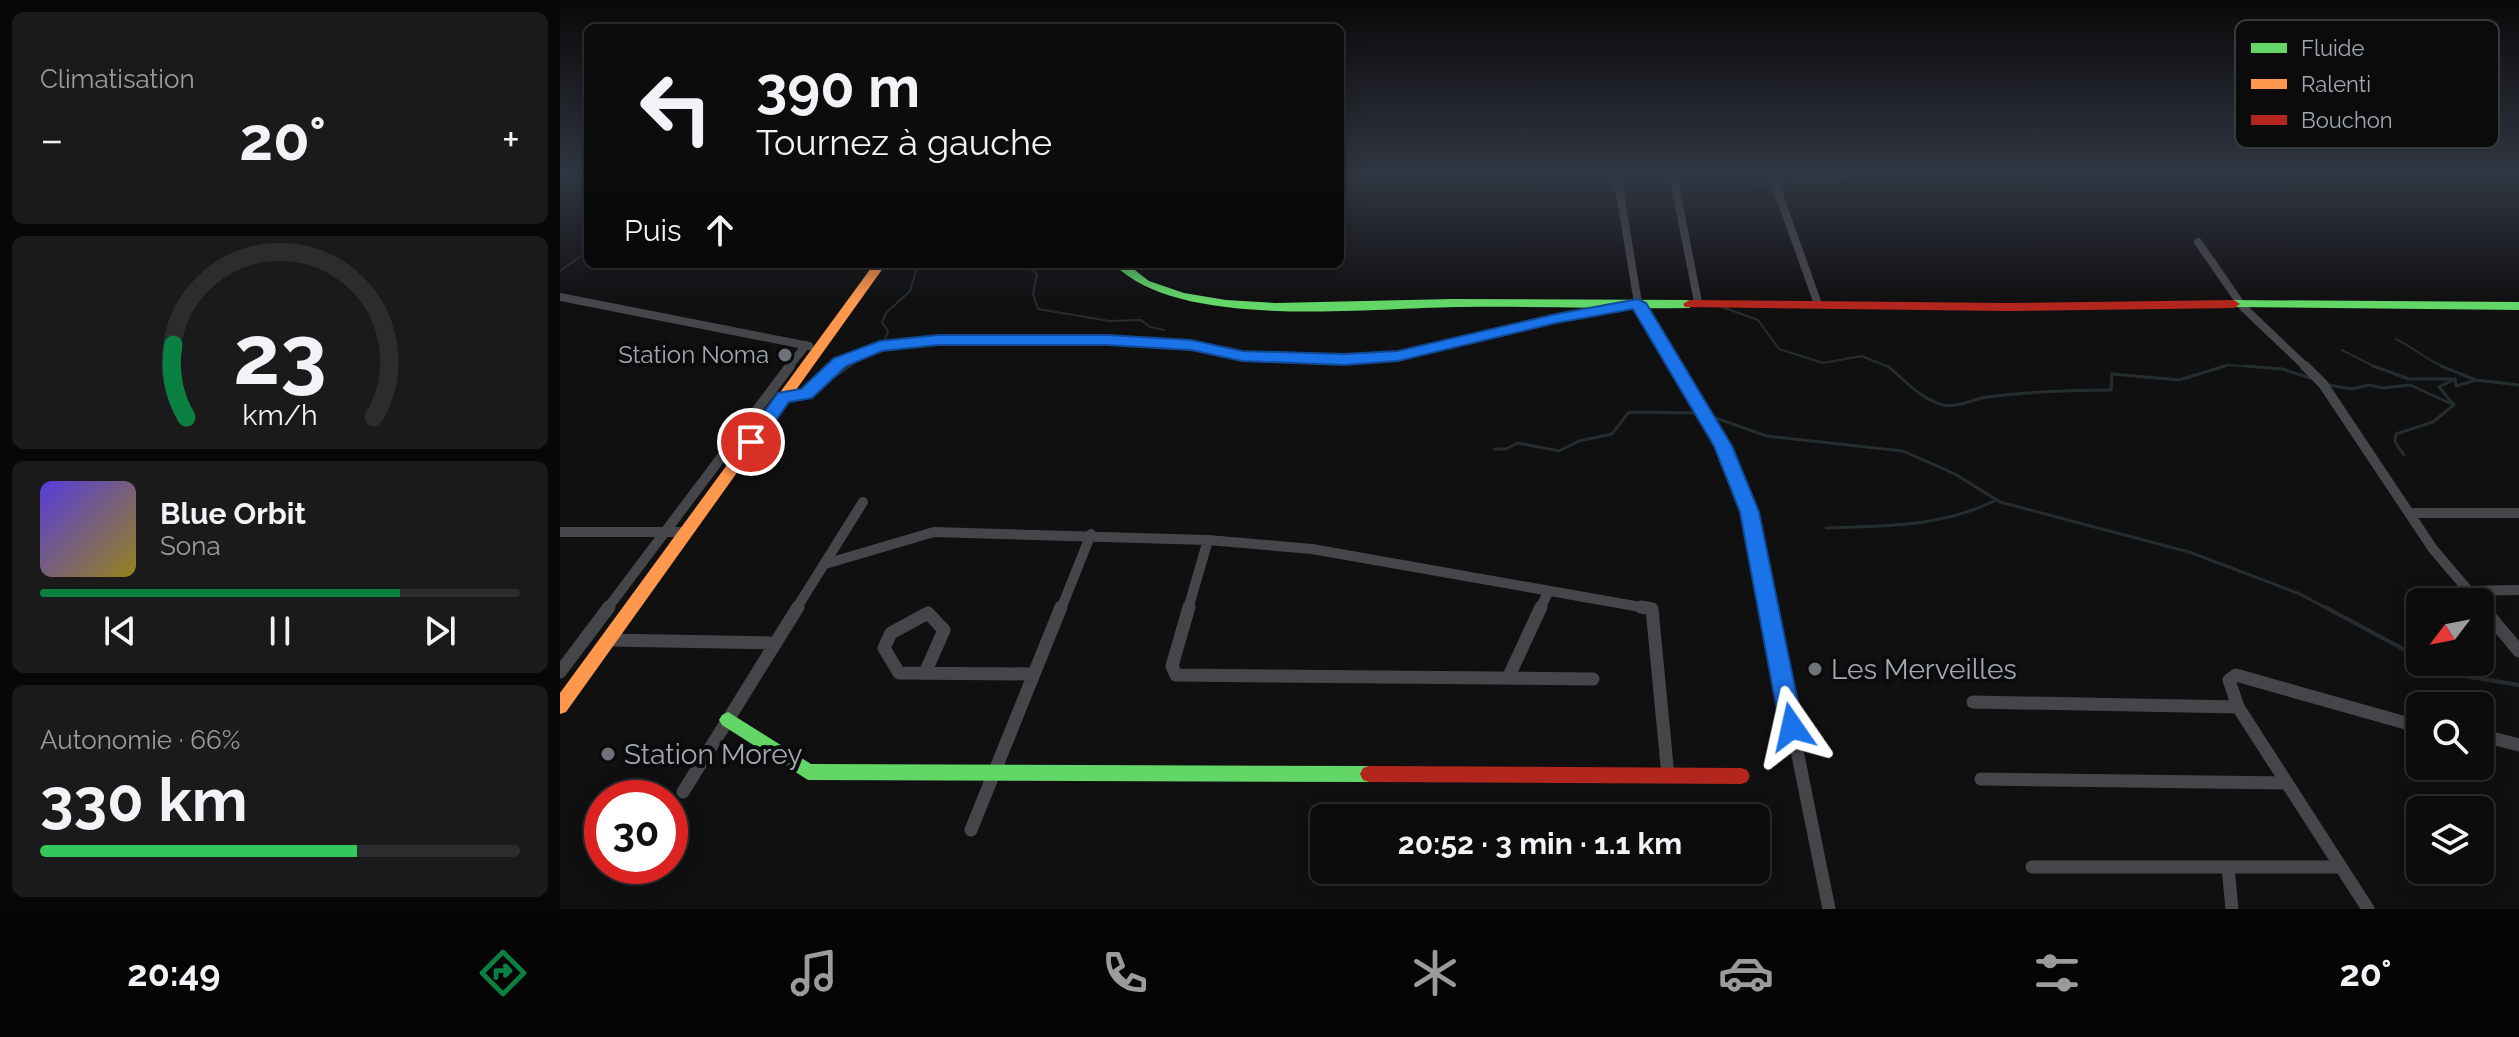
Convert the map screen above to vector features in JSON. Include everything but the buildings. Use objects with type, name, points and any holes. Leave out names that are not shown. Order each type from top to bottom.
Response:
[{"type":"main road","points":[[560,707],[784,397],[812,347],[877,268]]},
{"type":"main road","points":[[1123,268],[1146,285],[1194,298],[1288,308],[1453,303],[1614,306],[1698,302],[2519,306]]},
{"type":"main road","points":[[728,720],[808,772],[1741,776]]},
{"type":"street","points":[[1624,217],[1638,303],[1723,446],[1749,512],[1829,909]]},
{"type":"street","points":[[1681,217],[1698,302]]},
{"type":"street","points":[[1787,217],[1818,304]]},
{"type":"street","points":[[2198,242],[2243,307],[2323,384],[2409,513],[2466,588]]},
{"type":"street","points":[[560,297],[812,347],[665,532],[560,672]]},
{"type":"street","points":[[784,397],[806,394],[840,362],[880,346],[938,340],[1107,340],[1191,345],[1242,356],[1344,360],[1398,356],[1614,306]]},
{"type":"street","points":[[688,784],[863,502]]},
{"type":"street","points":[[2409,513],[2519,513]]},
{"type":"street","points":[[560,532],[686,532]]},
{"type":"street","points":[[825,564],[934,532],[1091,534],[1208,540],[1312,549],[1652,609],[1668,776]]},
{"type":"street","points":[[971,830],[1091,534]]},
{"type":"street","points":[[1208,540],[1172,666],[1176,675],[1593,679]]},
{"type":"street","points":[[2494,590],[2519,590]]},
{"type":"street","points":[[1508,678],[1548,592]]},
{"type":"street","points":[[925,673],[944,630],[928,613],[891,633],[884,648],[899,673],[1033,674]]},
{"type":"street","points":[[2494,621],[2519,651]]},
{"type":"street","points":[[608,640],[776,643]]},
{"type":"street","points":[[2368,909],[2238,707],[2229,680],[2236,675],[2406,723]]},
{"type":"street","points":[[1973,702],[2238,707]]},
{"type":"street","points":[[2494,739],[2519,745]]},
{"type":"street","points":[[1981,779],[2287,783]]},
{"type":"street","points":[[2032,867],[2341,867]]},
{"type":"street","points":[[2228,867],[2232,909]]},
{"type":"waterway","points":[[560,271],[584,254]]},
{"type":"waterway","points":[[884,342],[888,331],[882,322],[886,313],[910,291],[917,268]]},
{"type":"waterway","points":[[1029,268],[1037,274],[1033,294],[1038,309],[1109,321],[1141,320],[1150,327],[1164,330]]},
{"type":"waterway","points":[[1722,307],[1758,320],[1779,349],[1823,363],[1862,356],[1889,367]]},
{"type":"waterway","points":[[2396,339],[2446,368]]},
{"type":"waterway","points":[[2342,350],[2373,366]]},
{"type":"waterway","points":[[850,366],[865,356]]},
{"type":"waterway","points":[[828,381],[850,366]]},
{"type":"waterway","points":[[2246,366],[2256,367]]},
{"type":"waterway","points":[[2373,366],[2409,379],[2455,379]]},
{"type":"waterway","points":[[2373,366],[2377,368]]},
{"type":"waterway","points":[[2441,366],[2446,368]]},
{"type":"waterway","points":[[1889,367],[1921,394],[1949,406],[2002,395],[2111,390],[2112,374],[2179,380],[2222,367]]},
{"type":"waterway","points":[[2218,368],[2222,367]]},
{"type":"waterway","points":[[2222,367],[2256,367]]},
{"type":"waterway","points":[[2256,367],[2273,368]]},
{"type":"waterway","points":[[2256,367],[2282,369],[2310,378]]},
{"type":"waterway","points":[[2446,368],[2476,380]]},
{"type":"waterway","points":[[2454,405],[2439,387],[2455,379]]},
{"type":"waterway","points":[[2455,379],[2456,386],[2476,380]]},
{"type":"waterway","points":[[2476,380],[2519,385]]},
{"type":"waterway","points":[[2328,385],[2351,389],[2369,385],[2383,388],[2410,385],[2454,405]]},
{"type":"waterway","points":[[2404,455],[2395,442],[2396,434],[2433,422],[2454,405]]},
{"type":"waterway","points":[[1494,449],[1506,449],[1518,443],[1559,451],[1579,441],[1612,434],[1629,412],[1700,413]]},
{"type":"waterway","points":[[1707,415],[1767,436],[1903,451],[1955,474],[2000,502],[2189,552],[2300,594],[2328,609]]},
{"type":"waterway","points":[[1826,528],[1933,520],[1974,510],[1994,501]]},
{"type":"waterway","points":[[2325,607],[2406,650]]},
{"type":"waterway","points":[[2464,676],[2519,685]]},
{"type":"traffic: fast","points":[[1125,268],[1145,283],[1181,296],[1276,307],[1452,303],[1689,304]]},
{"type":"traffic: fast","points":[[2234,304],[2519,306]]},
{"type":"traffic: fast","points":[[728,720],[808,772],[1369,774]]},
{"type":"traffic: slow","points":[[560,707],[877,268]]},
{"type":"traffic: jam","points":[[1689,304],[2007,307],[2234,304]]},
{"type":"traffic: jam","points":[[1369,774],[1741,776]]},
{"type":"place","name":"Station Noma","points":[[785,355]]},
{"type":"place","name":"Les Merveilles","points":[[1815,669]]},
{"type":"place","name":"Station Morey","points":[[608,754]]},
{"type":"route","points":[[751,442],[784,397],[806,394],[840,362],[880,346],[938,340],[1107,340],[1191,345],[1242,356],[1344,360],[1398,356],[1638,303],[1723,446],[1749,512],[1792,727]]}]
